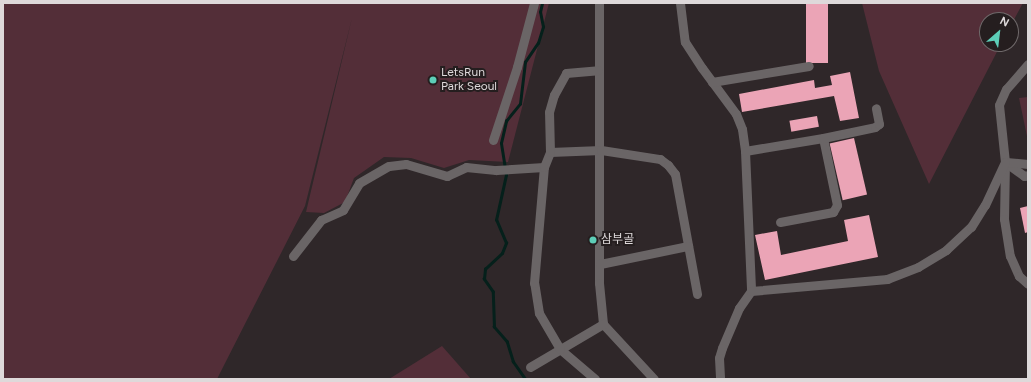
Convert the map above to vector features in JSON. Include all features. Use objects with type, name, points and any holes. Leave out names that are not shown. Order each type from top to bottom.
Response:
[{"type":"street","points":[[493,140],[518,67],[534,3]]},
{"type":"street","points":[[599,3],[598,70],[601,150],[599,283],[603,324],[654,379]]},
{"type":"street","points":[[680,3],[685,42],[736,114],[742,129],[745,150],[751,291],[739,308],[722,348],[719,358],[720,379]]},
{"type":"street","points":[[1028,64],[1006,89],[999,105],[1005,162],[1004,219],[1010,256],[1019,276],[1028,284]]},
{"type":"street","points":[[712,82],[809,66]]},
{"type":"street","points":[[595,379],[560,349],[539,313],[534,283],[544,167],[550,152],[549,112],[566,73],[598,70]]},
{"type":"street","points":[[745,150],[822,138],[875,127],[879,124],[876,108]]},
{"type":"street","points":[[780,222],[833,212],[837,205],[822,138]]},
{"type":"street","points":[[550,152],[601,150],[660,159],[668,165],[676,174],[698,294]]},
{"type":"street","points":[[1005,162],[1028,164]]},
{"type":"street","points":[[1005,162],[1024,176],[1028,175]]},
{"type":"street","points":[[751,291],[887,279],[918,268],[946,250],[971,227],[1005,162]]},
{"type":"street","points":[[293,256],[321,220],[343,210],[359,183],[390,166],[406,164],[447,176],[466,167],[512,170],[544,167]]},
{"type":"street","points":[[600,264],[688,246]]},
{"type":"street","points":[[530,367],[603,324]]},
{"type":"shaded area","points":[[3,3],[549,3],[508,162],[469,160],[444,168],[411,158],[384,157],[354,178],[345,202],[324,213],[306,212],[352,18],[305,206],[217,379],[3,379]]},
{"type":"shaded area","points":[[862,3],[1023,3],[1018,12],[979,12],[979,52],[997,52],[929,184],[879,71]]},
{"type":"shaded area","points":[[1028,97],[1028,141],[1019,98]]},
{"type":"shaded area","points":[[442,346],[471,379],[389,379]]},
{"type":"building","points":[[806,3],[828,3],[828,63],[806,63]]},
{"type":"building","points":[[850,72],[859,118],[840,121],[834,96],[742,112],[739,94],[814,80],[815,88],[832,85],[830,76]]},
{"type":"building","points":[[817,116],[819,127],[791,132],[789,121]]},
{"type":"building","points":[[854,138],[867,195],[843,200],[830,144]]},
{"type":"building","points":[[1028,206],[1028,232],[1025,233],[1020,208]]},
{"type":"building","points":[[869,215],[878,257],[765,280],[755,235],[777,231],[781,255],[848,241],[844,220]]},
{"type":"waterway","points":[[525,379],[513,362],[507,342],[494,327],[493,292],[484,279],[485,269],[502,253],[506,243],[496,220],[506,175],[501,143],[506,121],[520,104],[525,62],[538,43],[543,27],[540,12],[542,3]]},
{"type":"place","name":"LetsRun Park Seoul","points":[[433,80]]},
{"type":"place","name":"삼부골","points":[[593,240]]}]
